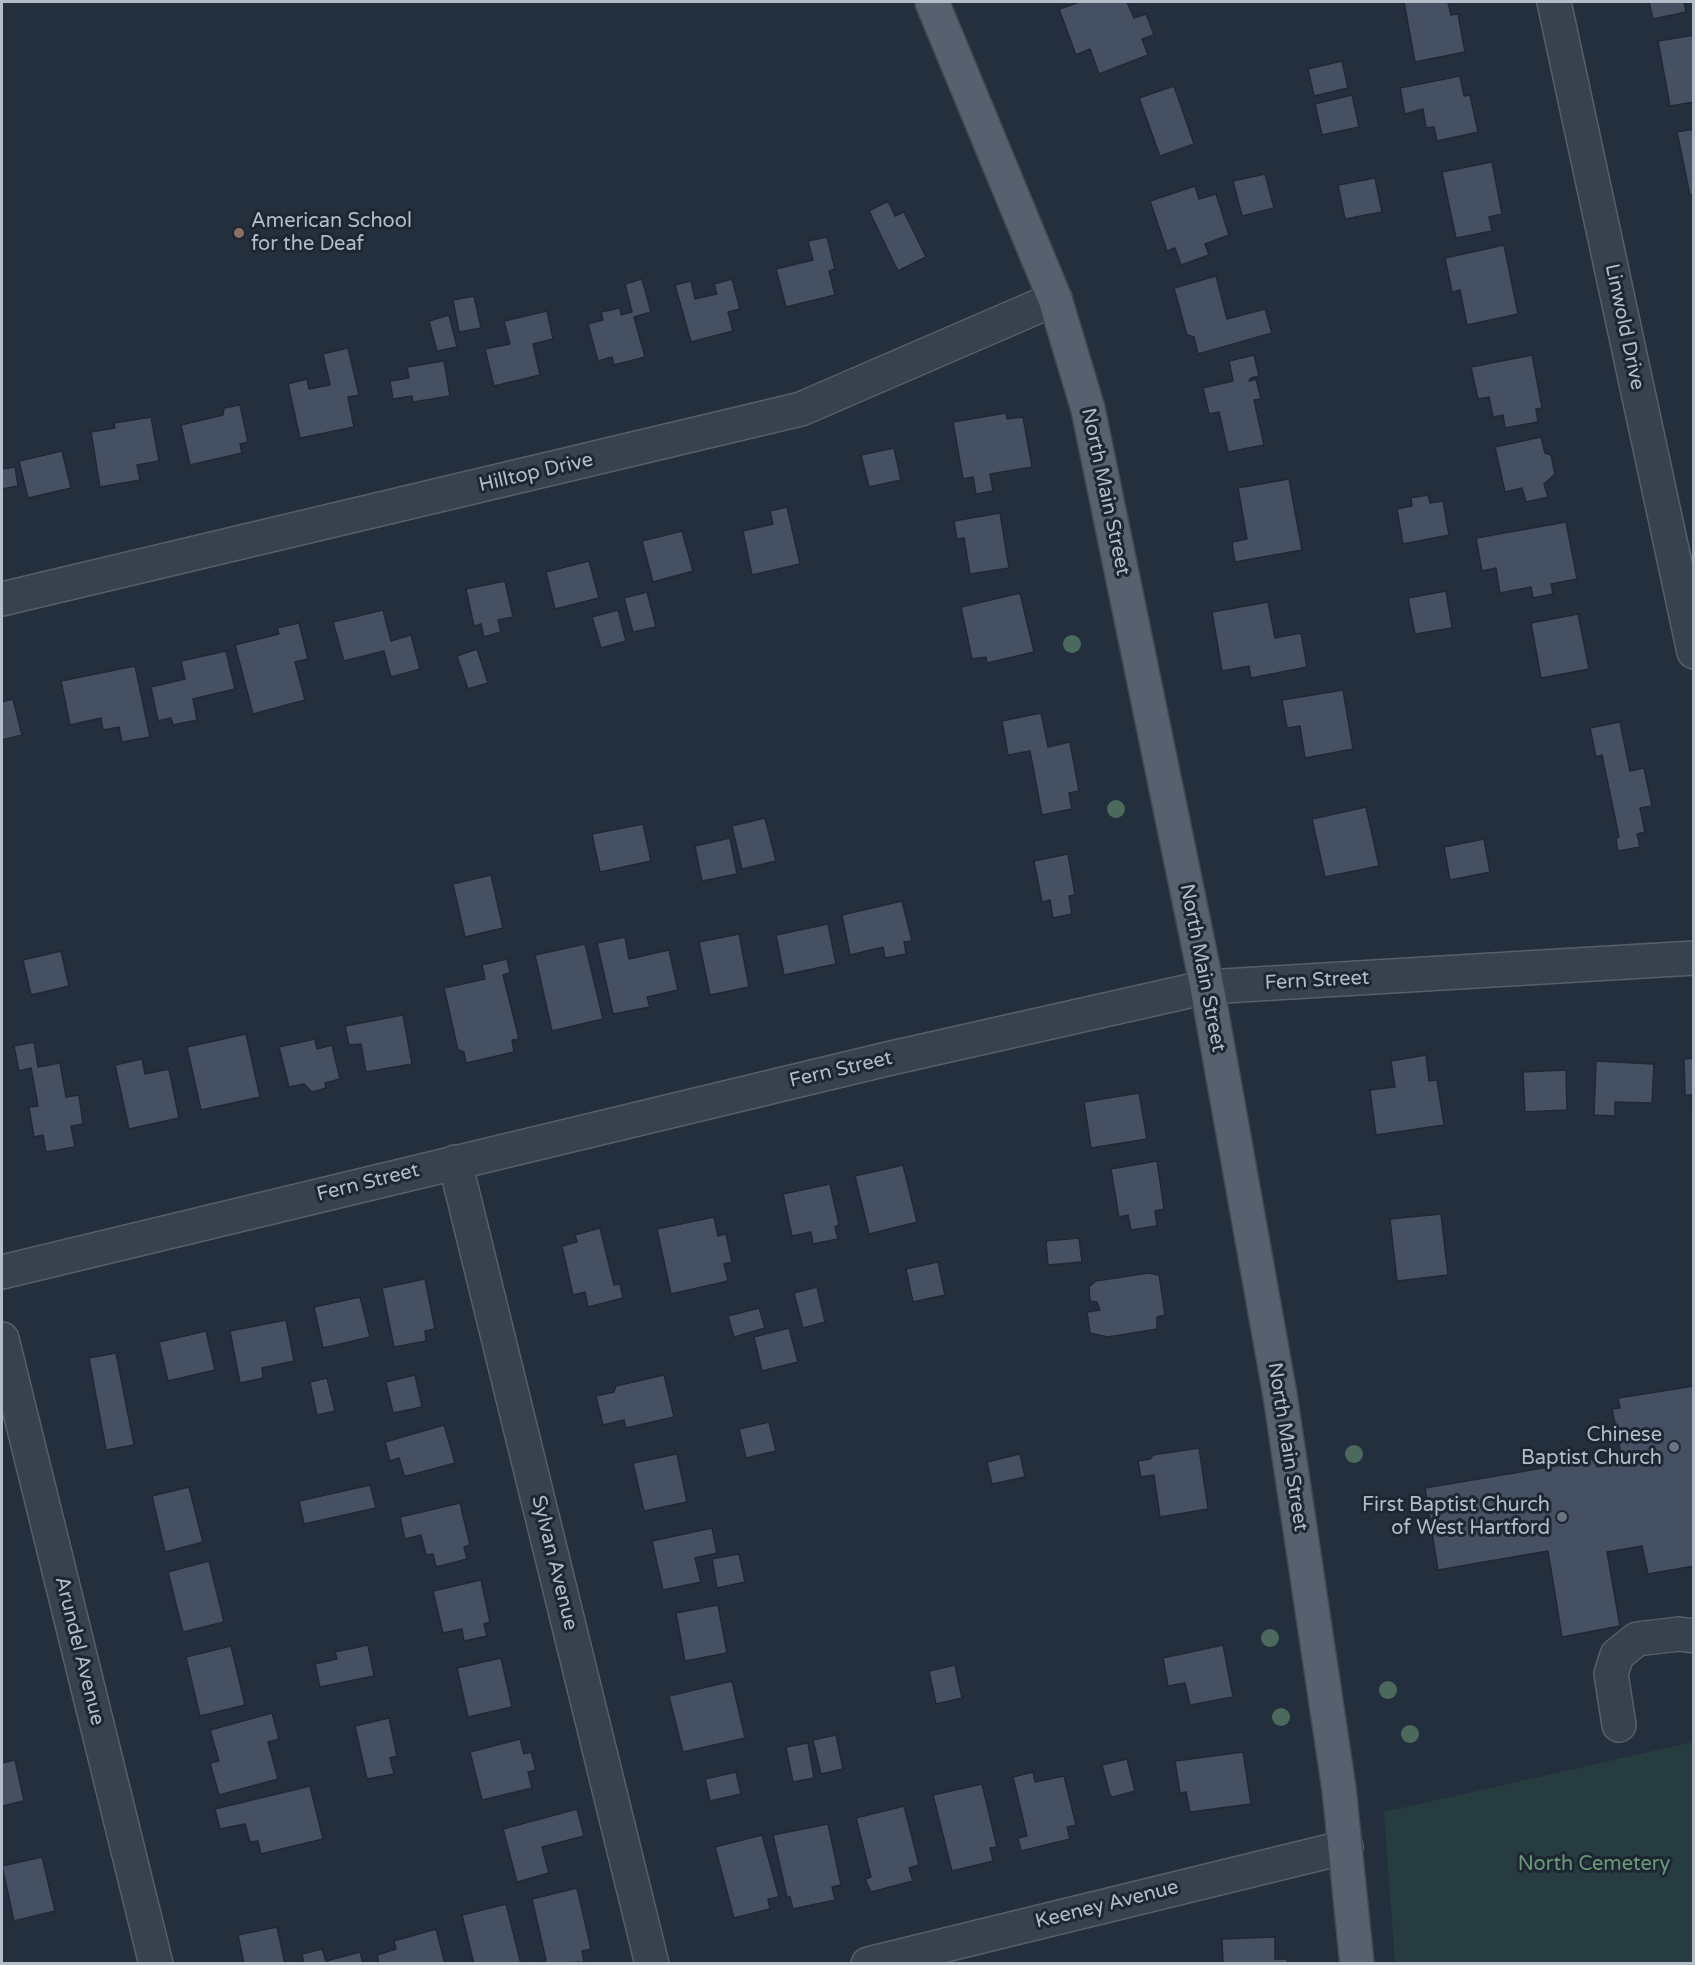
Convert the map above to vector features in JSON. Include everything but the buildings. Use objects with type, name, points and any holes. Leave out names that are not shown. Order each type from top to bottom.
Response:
[{"type":"main road","name":"North Main Street","points":[[932,2],[975,99],[1055,300],[1088,409],[1207,987],[1280,1395],[1346,1846],[1357,1964]]},
{"type":"street","name":"Linwold Drive","points":[[1554,2],[1694,652]]},
{"type":"street","name":"Hilltop Drive","points":[[2,599],[801,410],[1055,300]]},
{"type":"street","name":"Fern Street","points":[[2,1272],[455,1162],[1146,999],[1207,987],[1694,958]]},
{"type":"street","name":"Sylvan Avenue","points":[[455,1162],[652,1964]]},
{"type":"street","name":"Arundel Avenue","points":[[2,1339],[156,1964]]},
{"type":"street","points":[[1619,1725],[1611,1674],[1617,1655],[1636,1639],[1679,1634],[1694,1636]]},
{"type":"street","name":"Keeney Avenue","points":[[868,1964],[1346,1846]]},
{"type":"green space","name":"North Cemetery","points":[[1693,1742],[1693,1963],[1395,1963],[1384,1812]]},
{"type":"place","name":"American School for the Deaf","points":[[239,233]]},
{"type":"place","name":"Chinese Baptist Church","points":[[1674,1447]]},
{"type":"place","name":"First Baptist Church of West Hartford","points":[[1562,1517]]}]
